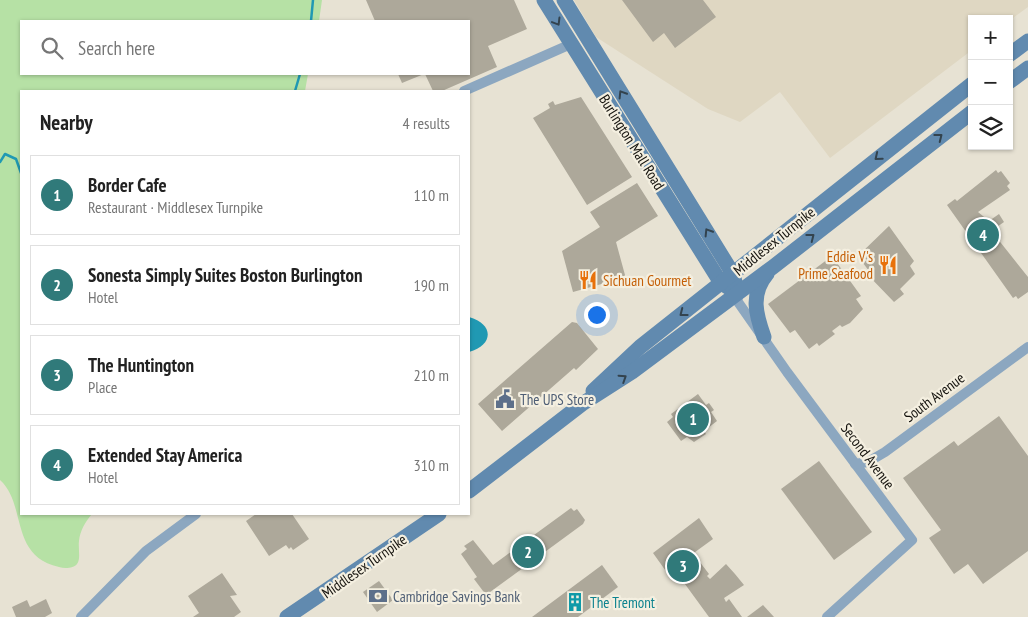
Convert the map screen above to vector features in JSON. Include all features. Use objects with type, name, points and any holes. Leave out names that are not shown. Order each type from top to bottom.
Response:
[{"type":"main road","name":"Burlington Mall Road","points":[[544,0],[571,44],[727,279]]},
{"type":"main road","name":"Burlington Mall Road","points":[[564,0],[727,279]]},
{"type":"main road","points":[[571,44],[586,37]]},
{"type":"main road","points":[[1013,52],[1028,41]]},
{"type":"main road","points":[[1013,79],[1028,68]]},
{"type":"main road","name":"Middlesex Turnpike","points":[[582,404],[620,363],[968,87]]},
{"type":"main road","name":"Middlesex Turnpike","points":[[470,490],[582,404],[632,372],[773,267],[968,115]]},
{"type":"main road","points":[[764,337],[755,307],[756,297],[764,277],[773,267]]},
{"type":"main road","points":[[727,279],[737,294]]},
{"type":"main road","name":"Middlesex Turnpike","points":[[288,617],[438,515]]},
{"type":"street","points":[[466,90],[571,44]]},
{"type":"street","name":"Second Avenue","points":[[737,294],[738,302],[912,540],[827,617]]},
{"type":"street","name":"South Avenue","points":[[855,464],[868,462],[885,452],[1028,347]]},
{"type":"street","points":[[81,617],[146,551],[195,515]]},
{"type":"shaded area","points":[[574,0],[1028,0],[1028,7],[1013,18],[1013,15],[968,15],[968,53],[830,158],[780,92],[740,122],[708,109],[596,37]]},
{"type":"green space","points":[[0,0],[322,0],[319,20],[20,20],[20,75],[308,75],[305,90],[20,90],[20,515],[91,515],[80,534],[79,556],[76,565],[69,568],[59,567],[43,561],[32,552],[25,541],[14,502],[0,480]]},
{"type":"water","points":[[470,317],[483,324],[487,329],[487,340],[477,349],[470,352]]},
{"type":"building","points":[[366,0],[514,0],[527,29],[488,46],[497,67],[444,90],[433,90],[425,75],[470,75],[470,20],[375,20]]},
{"type":"building","points":[[622,0],[703,0],[716,17],[675,48],[664,33],[653,42]]},
{"type":"building","points":[[398,75],[422,75],[402,83]]},
{"type":"building","points":[[581,97],[632,177],[587,205],[533,118],[550,108],[548,104],[553,101],[555,105]]},
{"type":"building","points":[[996,170],[998,173],[1001,171],[1010,183],[1007,186],[1010,190],[978,212],[989,221],[999,214],[1004,222],[994,229],[997,238],[1028,277],[1028,292],[1018,299],[1016,296],[1013,298],[947,205],[955,199],[957,201]]},
{"type":"building","points":[[637,183],[658,216],[616,242],[625,275],[623,278],[573,292],[562,251],[600,227],[590,212]]},
{"type":"building","name":"Eddie V's Prime Seafood","points":[[889,226],[914,261],[910,266],[915,274],[900,289],[904,294],[894,302],[866,273],[869,271],[863,263],[867,260],[860,254]]},
{"type":"building","points":[[832,256],[861,296],[856,299],[863,309],[850,323],[842,327],[840,325],[832,331],[835,334],[819,346],[817,343],[809,349],[795,330],[790,333],[768,304]]},
{"type":"building","points":[[572,322],[577,323],[598,349],[576,370],[574,368],[502,431],[478,404]]},
{"type":"building","points":[[698,394],[706,405],[709,403],[714,410],[711,412],[717,421],[704,431],[706,434],[694,442],[687,437],[681,441],[667,422],[673,417],[671,414]]},
{"type":"building","points":[[999,416],[1028,456],[1028,551],[983,584],[968,564],[954,574],[929,538],[941,530],[903,478],[954,441],[958,446]]},
{"type":"building","points":[[819,461],[872,532],[834,560],[781,489]]},
{"type":"building","points":[[571,508],[574,511],[577,509],[585,520],[583,524],[486,595],[474,579],[477,577],[461,554],[467,549],[464,546],[473,540],[493,565]]},
{"type":"building","points":[[255,515],[293,515],[309,539],[293,550],[291,547],[289,549],[286,545],[269,556],[246,521]]},
{"type":"building","points":[[699,518],[713,539],[691,555],[694,559],[696,557],[709,574],[707,576],[710,579],[726,564],[735,574],[744,585],[724,598],[726,602],[729,599],[742,617],[709,617],[674,569],[668,574],[653,553]]},
{"type":"building","name":"The Tremont","points":[[602,565],[618,587],[578,617],[532,617]]},
{"type":"building","points":[[222,573],[237,595],[230,596],[241,612],[234,617],[193,617],[199,613],[188,596]]},
{"type":"building","name":"Cambridge Savings Bank","points":[[379,581],[393,600],[377,612],[363,592]]},
{"type":"building","points":[[46,599],[52,613],[45,617],[16,617],[12,607],[27,600],[30,607]]},
{"type":"building","points":[[763,605],[774,617],[747,617]]},
{"type":"waterway","points":[[311,20],[313,0]]},
{"type":"waterway","points":[[295,90],[300,75]]},
{"type":"waterway","points":[[0,162],[5,154],[16,159],[20,170]]},
{"type":"place","name":"Extended Stay America","points":[[983,235]]},
{"type":"place","name":"Eddie V's Prime Seafood","points":[[888,265]]},
{"type":"place","name":"Sichuan Gourmet","points":[[588,280]]},
{"type":"place","name":"The UPS Store","points":[[505,399]]},
{"type":"place","name":"Border Cafe","points":[[693,419]]},
{"type":"place","name":"Sonesta Simply Suites Boston Burlington","points":[[528,552]]},
{"type":"place","name":"The Huntington","points":[[683,566]]},
{"type":"place","name":"Cambridge Savings Bank","points":[[378,596]]},
{"type":"place","name":"The Tremont","points":[[575,602]]}]
